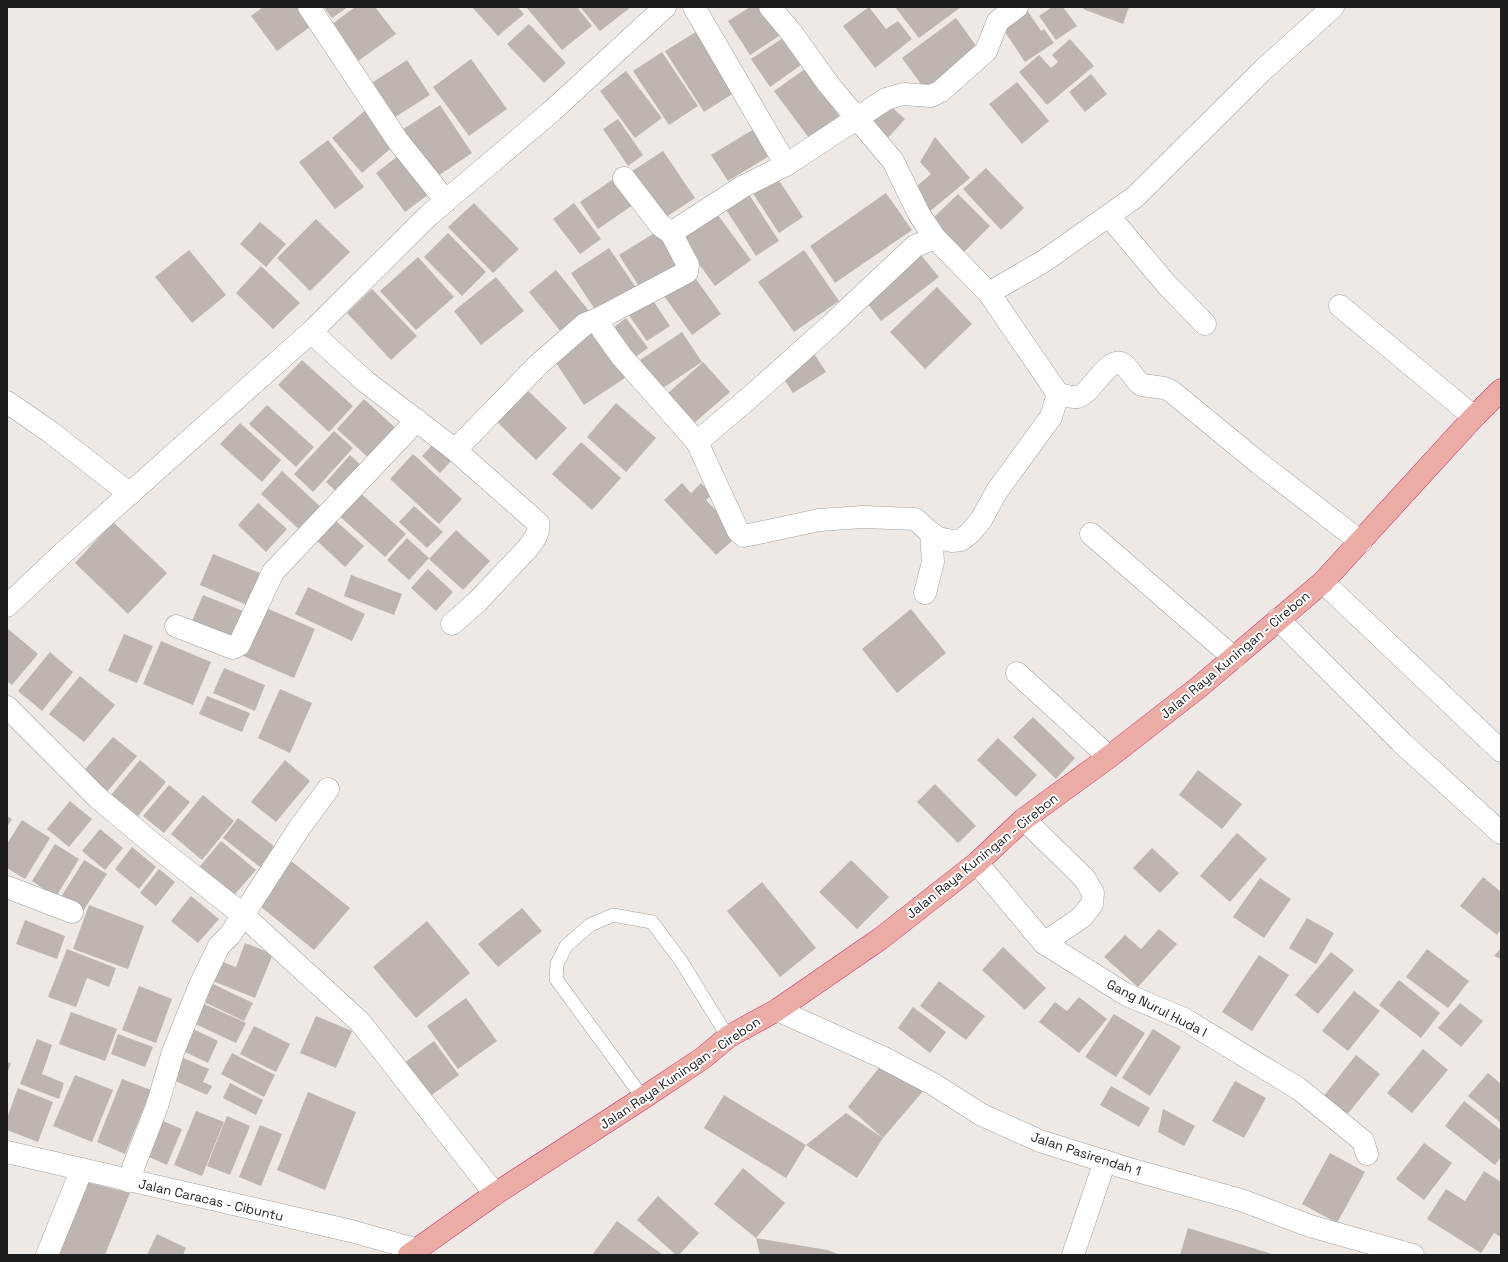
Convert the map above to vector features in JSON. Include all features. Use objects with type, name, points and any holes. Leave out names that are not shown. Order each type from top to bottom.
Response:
[{"type":"highway","name":"Jalan Raya Kuningan - Cirebon","points":[[412,1252],[494,1194],[703,1058],[728,1037],[777,1010],[880,939],[977,863],[1024,819],[1109,757],[1234,658],[1323,582],[1474,417],[1501,390]]},
{"type":"street","points":[[309,7],[398,142],[446,201]]},
{"type":"street","points":[[7,606],[62,554],[311,332],[429,215],[552,111],[665,7]]},
{"type":"street","points":[[694,7],[786,165]]},
{"type":"street","points":[[770,7],[791,32],[829,85],[893,161],[919,214],[935,238],[989,293],[1058,394],[1077,397],[1084,394],[1110,366],[1117,363],[1123,365],[1142,385],[1164,388],[1172,391],[1260,464],[1361,542]]},
{"type":"street","points":[[671,233],[742,187],[786,165],[886,99],[903,94],[931,96],[942,91],[986,51],[998,21],[1017,7]]},
{"type":"street","points":[[989,293],[1044,261],[1134,197],[1264,69],[1333,7]]},
{"type":"street","points":[[454,449],[464,441],[539,364],[585,324],[598,319],[687,272],[688,265],[671,233],[660,225],[624,178]]},
{"type":"street","points":[[1109,216],[1167,284],[1205,324]]},
{"type":"street","points":[[697,442],[814,340],[915,246],[935,238]]},
{"type":"street","points":[[1340,306],[1474,417]]},
{"type":"street","points":[[598,319],[602,329],[622,357],[697,442],[741,534],[750,535],[819,520],[863,517],[915,519],[931,534],[938,538],[952,541],[961,540],[969,534],[981,520],[998,491],[1051,417],[1058,394]]},
{"type":"street","points":[[311,332],[366,382],[454,449],[538,523],[539,528],[535,539],[528,548],[478,602],[452,624]]},
{"type":"street","points":[[7,402],[49,431],[130,494]]},
{"type":"street","points":[[176,626],[233,648],[239,645],[273,572],[416,420]]},
{"type":"street","points":[[925,593],[933,562],[931,534]]},
{"type":"street","points":[[1092,534],[1234,658]]},
{"type":"street","points":[[1323,582],[1501,751]]},
{"type":"street","points":[[1278,619],[1402,743],[1501,833]]},
{"type":"street","points":[[1017,673],[1109,757]]},
{"type":"street","points":[[7,707],[98,798],[158,848],[243,915],[360,1022],[494,1194]]},
{"type":"street","points":[[128,1181],[157,1106],[173,1052],[200,985],[219,946],[230,935],[300,827],[328,789]]},
{"type":"street","points":[[1024,819],[1085,879],[1093,893],[1092,904],[1082,917],[1044,943]]},
{"type":"street","name":"Gang Nurul Huda I","points":[[977,863],[1044,943],[1125,994],[1184,1019],[1299,1089],[1363,1141],[1367,1154]]},
{"type":"street","points":[[7,887],[72,912]]},
{"type":"street","name":"Jalan Pasirendah 1","points":[[777,1010],[882,1057],[933,1084],[982,1115],[1040,1141],[1241,1200],[1310,1226],[1413,1255]]},
{"type":"street","name":"Jalan Caracas - Cibuntu","points":[[7,1152],[351,1231],[412,1252]]},
{"type":"street","points":[[1073,1255],[1105,1161]]},
{"type":"street","points":[[47,1255],[82,1169]]},
{"type":"lane","points":[[643,1098],[556,979],[556,964],[566,946],[590,925],[613,915],[652,922],[681,961],[728,1037]]},
{"type":"building","points":[[263,7],[302,7],[314,24],[277,51],[251,16]]},
{"type":"building","points":[[324,7],[348,7],[332,18]]},
{"type":"building","points":[[355,7],[375,7],[396,34],[358,61],[332,24]]},
{"type":"building","points":[[472,7],[518,7],[524,14],[498,36]]},
{"type":"building","points":[[526,7],[577,7],[592,26],[562,50]]},
{"type":"building","points":[[580,7],[631,7],[600,31]]},
{"type":"building","points":[[750,7],[765,7],[782,34],[750,55],[728,21]]},
{"type":"building","points":[[869,7],[886,29],[898,21],[912,39],[875,68],[843,26]]},
{"type":"building","points":[[895,7],[961,7],[919,38]]},
{"type":"building","points":[[1025,7],[1041,31],[1044,29],[1054,43],[1025,62],[999,23]]},
{"type":"building","points":[[1052,7],[1063,7],[1077,26],[1056,40],[1039,16]]},
{"type":"building","points":[[1084,7],[1129,7],[1123,24],[1083,9]]},
{"type":"building","points":[[956,18],[980,51],[926,91],[902,58]]},
{"type":"building","points":[[529,24],[566,63],[544,83],[507,44]]},
{"type":"building","points":[[699,30],[737,91],[704,112],[665,51]]},
{"type":"building","points":[[783,38],[801,65],[770,87],[751,59]]},
{"type":"building","points":[[1070,39],[1094,66],[1047,105],[1019,72],[1039,55],[1051,68],[1058,62],[1052,55]]},
{"type":"building","points":[[662,52],[698,106],[669,125],[633,71]]},
{"type":"building","points":[[471,59],[507,109],[469,136],[433,87]]},
{"type":"building","points":[[407,60],[430,95],[389,121],[367,86]]},
{"type":"building","points":[[805,69],[839,116],[809,138],[774,91]]},
{"type":"building","points":[[626,71],[662,118],[635,138],[600,91]]},
{"type":"building","points":[[1091,74],[1107,94],[1085,112],[1069,92]]},
{"type":"building","points":[[1017,82],[1049,121],[1022,144],[989,104]]},
{"type":"building","points":[[886,102],[905,119],[887,139],[868,122]]},
{"type":"building","points":[[440,105],[472,153],[432,180],[399,132]]},
{"type":"building","points":[[367,109],[396,144],[362,173],[332,138]]},
{"type":"building","points":[[618,119],[643,155],[628,166],[603,129]]},
{"type":"building","points":[[759,126],[776,152],[728,181],[711,155]]},
{"type":"building","points":[[935,137],[970,178],[928,213],[910,192],[931,174],[920,162]]},
{"type":"building","points":[[328,140],[364,187],[335,209],[299,162]]},
{"type":"building","points":[[663,151],[695,198],[660,221],[629,173]]},
{"type":"building","points":[[403,152],[433,191],[405,212],[376,173]]},
{"type":"building","points":[[986,168],[1024,208],[1001,230],[963,189]]},
{"type":"building","points":[[776,176],[803,217],[779,233],[752,192]]},
{"type":"building","points":[[615,178],[633,205],[598,229],[580,202]]},
{"type":"building","points":[[748,193],[779,241],[756,256],[725,208]]},
{"type":"building","points":[[886,193],[912,230],[835,283],[810,246]]},
{"type":"building","points":[[958,194],[990,226],[961,255],[929,222]]},
{"type":"building","points":[[474,203],[519,249],[493,273],[448,227]]},
{"type":"building","points":[[574,203],[601,239],[580,254],[553,219]]},
{"type":"building","points":[[715,211],[751,260],[715,286],[679,237]]},
{"type":"building","points":[[316,219],[350,252],[310,291],[277,258]]},
{"type":"building","points":[[260,222],[286,244],[266,267],[240,244]]},
{"type":"building","points":[[661,229],[682,262],[640,288],[619,255]]},
{"type":"building","points":[[448,233],[486,272],[462,296],[424,257]]},
{"type":"building","points":[[609,248],[637,289],[598,314],[571,273]]},
{"type":"building","points":[[189,250],[226,295],[192,323],[155,277]]},
{"type":"building","points":[[804,250],[839,301],[794,332],[758,282]]},
{"type":"building","points":[[921,255],[939,277],[881,321],[864,299]]},
{"type":"building","points":[[418,257],[454,297],[416,330],[380,291]]},
{"type":"building","points":[[261,266],[300,303],[273,329],[236,293]]},
{"type":"building","points":[[556,270],[589,311],[562,333],[529,292]]},
{"type":"building","points":[[693,275],[721,314],[692,335],[664,296]]},
{"type":"building","points":[[496,277],[524,311],[481,345],[454,311]]},
{"type":"building","points":[[937,287],[972,324],[925,369],[890,332]]},
{"type":"building","points":[[372,289],[417,336],[391,360],[347,313]]},
{"type":"building","points":[[652,299],[670,326],[647,341],[628,314]]},
{"type":"building","points":[[626,318],[648,348],[631,360],[608,332]]},
{"type":"building","points":[[596,328],[628,376],[584,405],[552,357]]},
{"type":"building","points":[[682,332],[702,362],[660,390],[640,360]]},
{"type":"building","points":[[813,352],[826,372],[793,393],[780,373]]},
{"type":"building","points":[[302,360],[353,406],[329,432],[278,385]]},
{"type":"building","points":[[703,362],[730,392],[693,424],[667,394]]},
{"type":"building","points":[[523,386],[567,428],[536,460],[493,418]]},
{"type":"building","points":[[364,399],[400,432],[373,462],[337,429]]},
{"type":"building","points":[[616,403],[656,438],[626,472],[587,437]]},
{"type":"building","points":[[267,405],[314,447],[296,467],[249,424]]},
{"type":"building","points":[[240,423],[281,460],[262,482],[220,444]]},
{"type":"building","points":[[334,431],[353,448],[313,492],[294,474]]},
{"type":"building","points":[[581,442],[621,478],[592,510],[552,474]]},
{"type":"building","points":[[434,443],[452,460],[440,473],[422,456]]},
{"type":"building","points":[[413,454],[462,499],[439,524],[390,479]]},
{"type":"building","points":[[350,455],[365,469],[341,496],[326,482]]},
{"type":"building","points":[[282,471],[325,511],[304,534],[261,494]]},
{"type":"building","points":[[682,483],[691,493],[701,483],[712,495],[706,500],[739,535],[716,555],[664,500]]},
{"type":"building","points":[[357,490],[406,534],[385,557],[336,513]]},
{"type":"building","points":[[258,503],[287,529],[266,552],[238,525]]},
{"type":"building","points":[[414,506],[443,532],[427,548],[399,522]]},
{"type":"building","points":[[334,519],[364,546],[345,567],[315,539]]},
{"type":"building","points":[[113,522],[167,573],[128,614],[75,563]]},
{"type":"building","points":[[456,530],[490,561],[463,590],[429,559]]},
{"type":"building","points":[[407,538],[429,558],[409,580],[387,560]]},
{"type":"building","points":[[213,554],[260,573],[247,605],[200,585]]},
{"type":"building","points":[[428,569],[453,592],[436,611],[411,588]]},
{"type":"building","points":[[351,575],[402,594],[394,615],[344,596]]},
{"type":"building","points":[[308,587],[365,614],[352,641],[295,614]]},
{"type":"building","points":[[203,595],[243,611],[232,638],[192,621]]},
{"type":"building","points":[[264,607],[315,629],[294,678],[243,656]]},
{"type":"building","points":[[911,609],[946,653],[897,693],[862,649]]},
{"type":"building","points":[[7,628],[38,654],[12,685],[7,681]]},
{"type":"building","points":[[124,634],[153,646],[137,683],[108,671]]},
{"type":"building","points":[[161,641],[211,662],[193,705],[143,684]]},
{"type":"building","points":[[50,652],[73,672],[42,711],[18,691]]},
{"type":"building","points":[[224,668],[265,685],[255,711],[213,693]]},
{"type":"building","points":[[80,676],[115,705],[84,742],[49,714]]},
{"type":"building","points":[[280,689],[312,703],[290,753],[258,738]]},
{"type":"building","points":[[207,696],[250,713],[242,732],[199,714]]},
{"type":"building","points":[[1033,717],[1075,758],[1056,779],[1013,737]]},
{"type":"building","points":[[113,737],[137,756],[106,793],[82,773]]},
{"type":"building","points":[[998,738],[1037,775],[1016,797],[977,760]]},
{"type":"building","points":[[140,760],[166,782],[138,816],[111,795]]},
{"type":"building","points":[[285,760],[310,781],[276,822],[251,802]]},
{"type":"building","points":[[1198,770],[1242,804],[1222,829],[1179,795]]},
{"type":"building","points":[[935,784],[976,826],[958,843],[917,802]]},
{"type":"building","points":[[169,785],[190,802],[164,833],[143,816]]},
{"type":"building","points":[[203,795],[234,821],[202,860],[171,834]]},
{"type":"building","points":[[70,801],[92,819],[69,847],[47,829]]},
{"type":"building","points":[[7,816],[12,819],[7,827]]},
{"type":"building","points":[[238,818],[275,847],[260,867],[223,838]]},
{"type":"building","points":[[22,820],[50,838],[25,879],[7,868],[7,844]]},
{"type":"building","points":[[100,829],[123,848],[105,870],[82,851]]},
{"type":"building","points":[[1237,833],[1267,859],[1230,902],[1200,876]]},
{"type":"building","points":[[221,841],[256,870],[229,901],[195,872]]},
{"type":"building","points":[[55,844],[79,859],[56,897],[32,881]]},
{"type":"building","points":[[132,847],[156,867],[139,889],[115,869]]},
{"type":"building","points":[[1152,848],[1179,873],[1160,893],[1133,868]]},
{"type":"building","points":[[84,860],[107,874],[83,911],[61,897]]},
{"type":"building","points":[[290,860],[350,908],[314,950],[255,902]]},
{"type":"building","points":[[851,860],[889,897],[857,929],[819,892]]},
{"type":"building","points":[[159,869],[175,882],[156,906],[140,893]]},
{"type":"building","points":[[1483,877],[1501,892],[1501,929],[1497,935],[1460,906]]},
{"type":"building","points":[[1260,878],[1291,899],[1264,938],[1233,917]]},
{"type":"building","points":[[762,882],[816,948],[780,977],[727,911]]},
{"type":"building","points":[[191,896],[219,919],[198,943],[171,921]]},
{"type":"building","points":[[89,905],[144,926],[128,969],[73,949]]},
{"type":"building","points":[[522,908],[542,931],[498,967],[478,944]]},
{"type":"building","points":[[1307,918],[1334,933],[1316,964],[1289,948]]},
{"type":"building","points":[[25,920],[65,936],[57,959],[16,944]]},
{"type":"building","points":[[427,921],[470,973],[416,1018],[373,967]]},
{"type":"building","points":[[1159,929],[1177,944],[1138,987],[1104,957],[1125,935],[1141,949]]},
{"type":"building","points":[[245,943],[273,954],[255,998],[208,979],[215,959],[236,967]]},
{"type":"building","points":[[1003,947],[1046,988],[1025,1010],[982,970]]},
{"type":"building","points":[[1501,948],[1501,959],[1494,956]]},
{"type":"building","points":[[67,949],[116,968],[109,987],[87,978],[76,1007],[48,997]]},
{"type":"building","points":[[1427,949],[1469,981],[1448,1008],[1406,977]]},
{"type":"building","points":[[1331,952],[1354,970],[1318,1014],[1295,995]]},
{"type":"building","points":[[1259,955],[1289,975],[1252,1031],[1222,1012]]},
{"type":"building","points":[[1399,980],[1440,1013],[1421,1038],[1379,1005]]},
{"type":"building","points":[[939,981],[985,1016],[966,1040],[920,1006]]},
{"type":"building","points":[[211,983],[253,1003],[244,1021],[202,1001]]},
{"type":"building","points":[[139,986],[172,999],[156,1043],[122,1030]]},
{"type":"building","points":[[1354,991],[1380,1011],[1348,1051],[1322,1031]]},
{"type":"building","points":[[1079,997],[1107,1019],[1079,1053],[1039,1022],[1055,1002],[1067,1011]]},
{"type":"building","points":[[466,998],[497,1041],[458,1069],[427,1026]]},
{"type":"building","points":[[200,1002],[246,1023],[236,1043],[191,1022]]},
{"type":"building","points":[[1460,1003],[1483,1021],[1461,1047],[1438,1028]]},
{"type":"building","points":[[913,1007],[946,1032],[930,1053],[898,1028]]},
{"type":"building","points":[[71,1012],[117,1029],[105,1061],[59,1044]]},
{"type":"building","points":[[1114,1014],[1145,1033],[1116,1077],[1085,1057]]},
{"type":"building","points":[[316,1016],[352,1031],[336,1068],[300,1053]]},
{"type":"building","points":[[254,1026],[290,1044],[276,1072],[240,1054]]},
{"type":"building","points":[[191,1028],[218,1041],[208,1063],[181,1050]]},
{"type":"building","points":[[1153,1029],[1181,1047],[1150,1096],[1122,1078]]},
{"type":"building","points":[[118,1034],[153,1047],[145,1067],[111,1054]]},
{"type":"building","points":[[37,1039],[52,1045],[42,1074],[64,1083],[59,1099],[20,1084]]},
{"type":"building","points":[[434,1041],[459,1075],[429,1097],[404,1063]]},
{"type":"building","points":[[1423,1049],[1448,1070],[1412,1113],[1387,1093]]},
{"type":"building","points":[[232,1053],[275,1075],[264,1097],[221,1074]]},
{"type":"building","points":[[1356,1055],[1380,1074],[1346,1116],[1323,1097]]},
{"type":"building","points":[[181,1057],[209,1069],[203,1082],[212,1086],[207,1095],[171,1079]]},
{"type":"building","points":[[885,1060],[924,1090],[883,1138],[848,1107]]},
{"type":"building","points":[[7,1062],[11,1063],[7,1074]]},
{"type":"building","points":[[1488,1073],[1501,1084],[1501,1123],[1468,1096]]},
{"type":"building","points":[[75,1075],[113,1090],[92,1142],[53,1126]]},
{"type":"building","points":[[122,1079],[151,1090],[125,1154],[97,1142]]},
{"type":"building","points":[[1235,1081],[1266,1098],[1244,1138],[1212,1121]]},
{"type":"building","points":[[230,1083],[263,1100],[256,1115],[223,1098]]},
{"type":"building","points":[[1111,1086],[1150,1108],[1139,1127],[1100,1105]]},
{"type":"building","points":[[18,1088],[53,1102],[38,1142],[7,1130],[7,1118]]},
{"type":"building","points":[[308,1092],[356,1112],[325,1190],[277,1170]]},
{"type":"building","points":[[724,1095],[806,1145],[786,1178],[704,1128]]},
{"type":"building","points":[[1464,1101],[1501,1130],[1501,1157],[1495,1165],[1445,1126]]},
{"type":"building","points":[[1163,1109],[1195,1126],[1184,1146],[1158,1132]]},
{"type":"building","points":[[196,1111],[224,1122],[202,1176],[174,1165]]},
{"type":"building","points":[[846,1113],[883,1138],[857,1178],[806,1145]]},
{"type":"building","points":[[227,1116],[250,1126],[230,1175],[207,1166]]},
{"type":"building","points":[[163,1121],[182,1129],[167,1165],[149,1157]]},
{"type":"building","points":[[260,1125],[282,1134],[261,1186],[239,1177]]},
{"type":"building","points":[[1424,1143],[1452,1163],[1424,1200],[1396,1179]]},
{"type":"building","points":[[1330,1153],[1365,1172],[1337,1223],[1302,1204]]},
{"type":"building","points":[[743,1168],[785,1203],[756,1238],[714,1204]]},
{"type":"building","points":[[1484,1171],[1501,1182],[1501,1237],[1494,1233],[1481,1253],[1427,1219],[1446,1189],[1465,1201]]},
{"type":"building","points":[[82,1181],[130,1193],[105,1255],[52,1255]]},
{"type":"building","points":[[658,1196],[699,1233],[679,1255],[676,1255],[637,1220]]},
{"type":"building","points":[[617,1221],[663,1255],[592,1255]]},
{"type":"building","points":[[1188,1228],[1275,1255],[1180,1255]]},
{"type":"building","points":[[157,1234],[186,1248],[183,1255],[147,1255]]},
{"type":"building","points":[[756,1238],[827,1250],[841,1255],[760,1255]]}]
